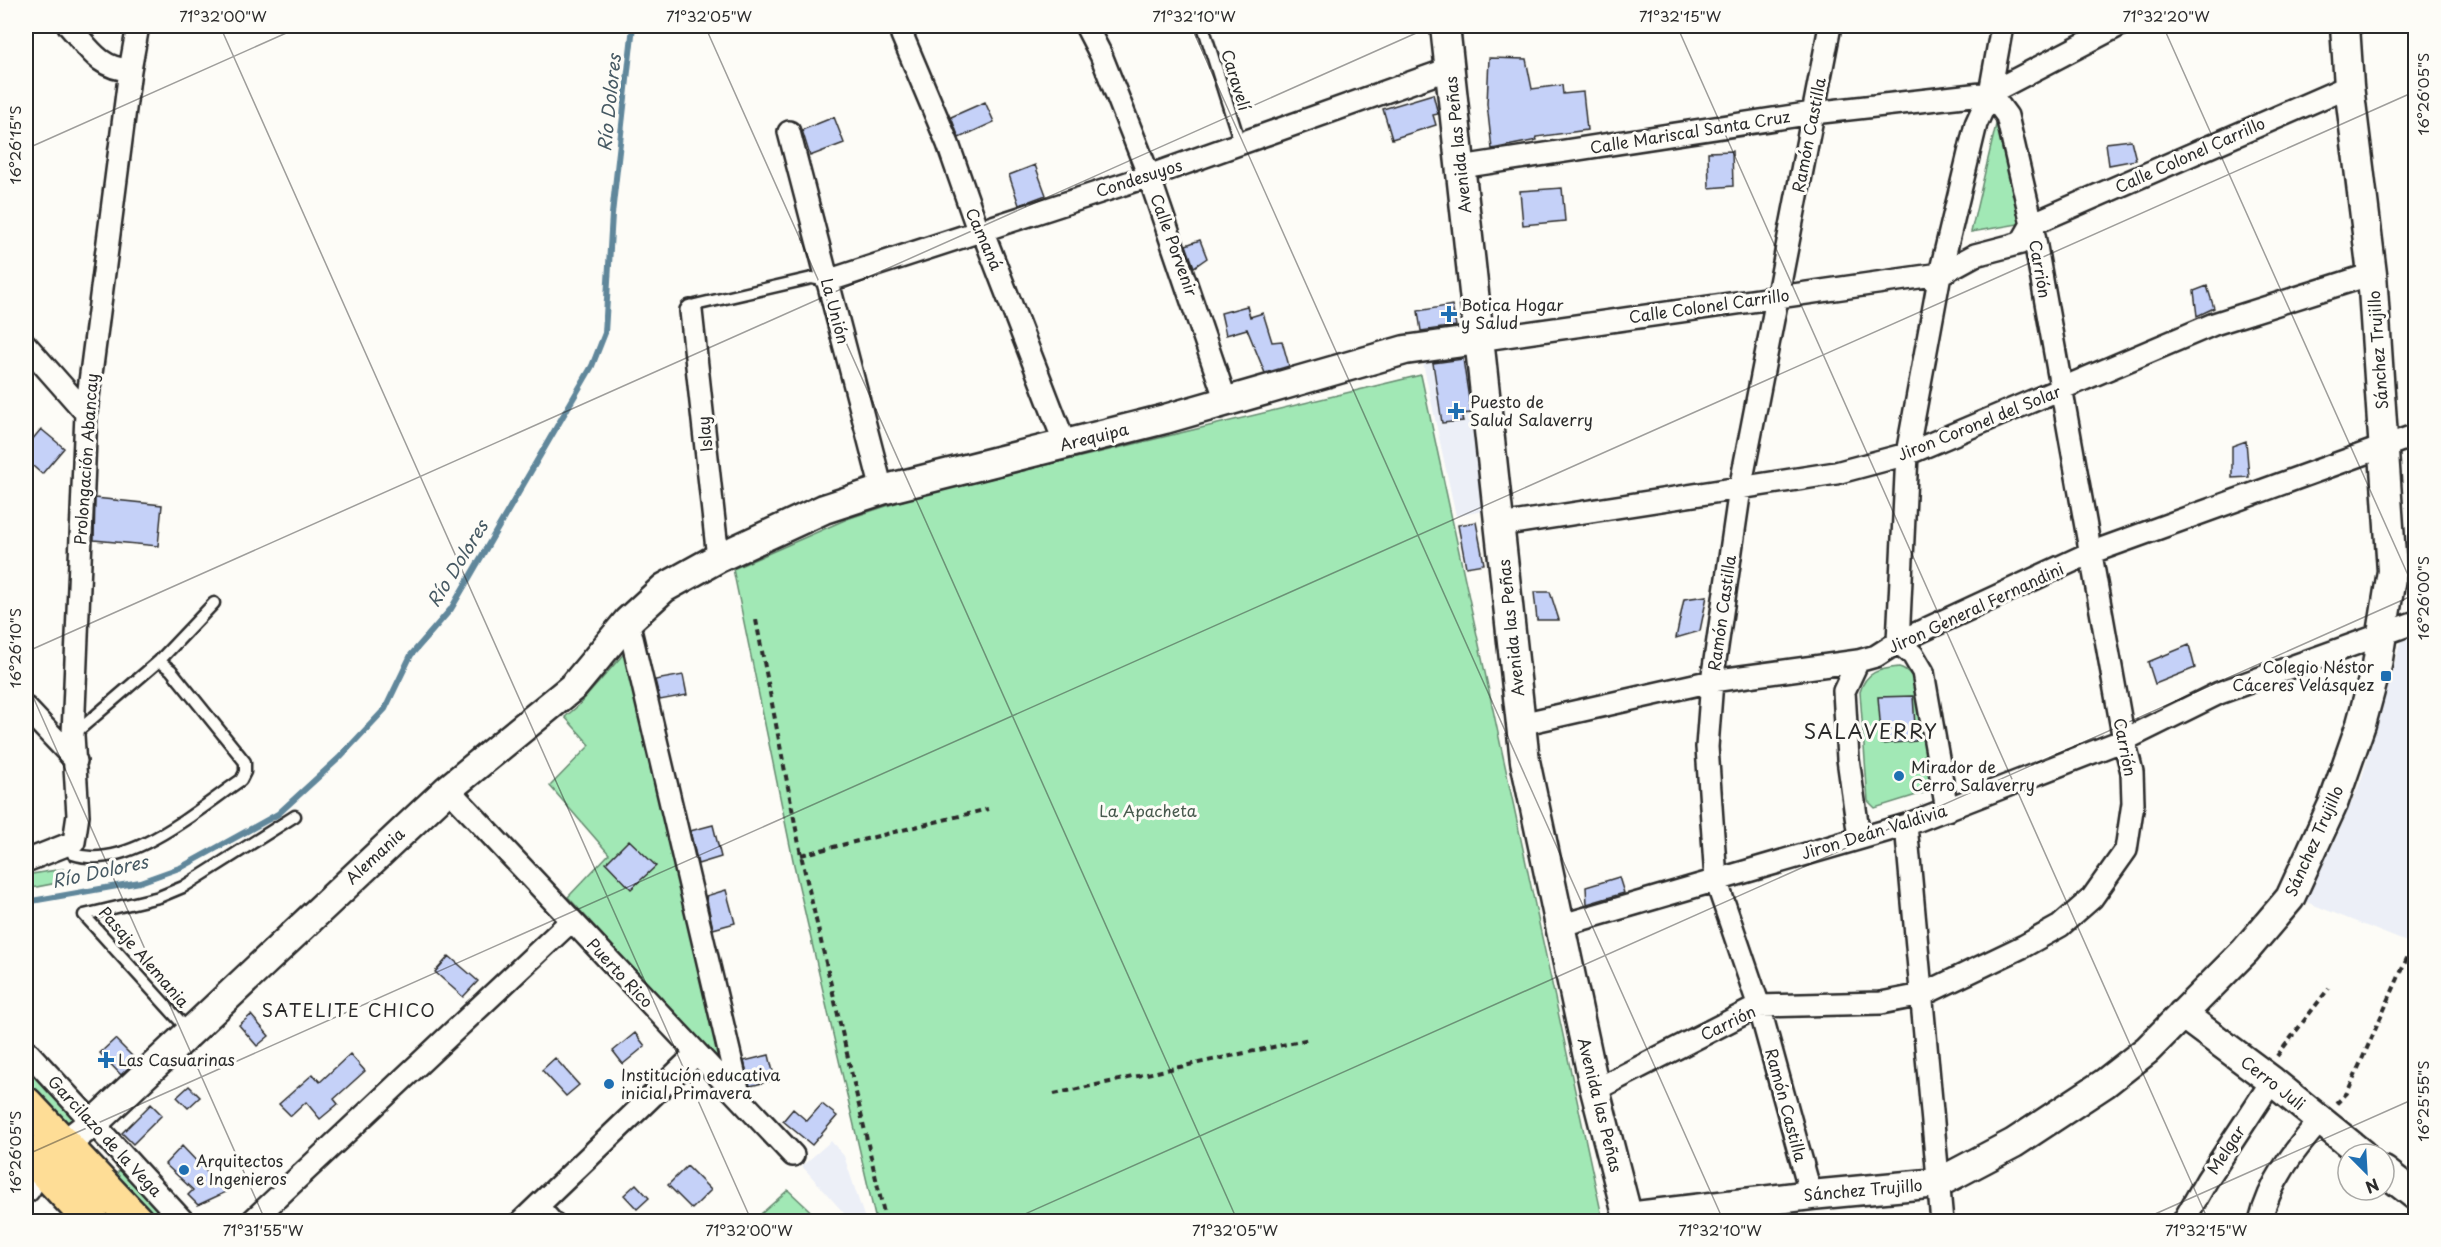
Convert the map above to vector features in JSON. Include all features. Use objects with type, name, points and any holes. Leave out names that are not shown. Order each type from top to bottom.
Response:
[{"type":"main road","points":[[26,1104],[137,1221]]},
{"type":"main road","points":[[29,1168],[92,1221]]},
{"type":"street","points":[[69,26],[103,63],[113,69],[130,69]]},
{"type":"street","name":"Prolongación Abancay","points":[[74,842],[78,815],[73,735],[86,413],[130,69],[138,26]]},
{"type":"street","name":"Calle Porvenir","points":[[1086,26],[1101,55],[1149,176],[1226,401]]},
{"type":"street","name":"Avenida las Peñas","points":[[1445,26],[1521,724],[1535,815],[1595,1090],[1629,1219]]},
{"type":"street","name":"Ramón Castilla","points":[[1811,1195],[1759,1006],[1716,880],[1707,747],[1712,681],[1740,489],[1830,26]]},
{"type":"street","points":[[1947,810],[1923,672],[1913,655],[1898,642],[1907,454],[1940,274],[1976,124],[1990,93],[2002,26]]},
{"type":"street","name":"Calle Mariscal Santa Cruz","points":[[1461,167],[1813,113],[1990,93],[2118,26]]},
{"type":"street","name":"Sánchez Trujillo","points":[[1629,1219],[1811,1195],[1938,1183],[2014,1143],[2105,1083],[2147,1050],[2245,951],[2290,898],[2333,804],[2361,724],[2383,635],[2392,571],[2372,274],[2349,86],[2345,26]]},
{"type":"street","name":"Camaná","points":[[902,30],[948,144],[978,230],[987,240],[1065,444]]},
{"type":"street","name":"Condesuyos","points":[[827,281],[1149,176],[1449,69]]},
{"type":"street","name":"Calle Colonel Carrillo","points":[[2032,224],[2349,86]]},
{"type":"street","name":"Carrión","points":[[1595,1090],[1759,1006],[1881,1003],[1922,994],[2024,946],[2060,926],[2092,898],[2126,850],[2130,829],[2132,772],[2124,740],[2032,224],[2007,116],[1990,93]]},
{"type":"street","name":"La Unión","points":[[789,132],[882,490]]},
{"type":"street","points":[[1940,274],[1975,255],[2021,243],[2032,224]]},
{"type":"street","name":"Calle Colonel Carrillo","points":[[1478,340],[1779,295],[1940,274]]},
{"type":"street","name":"Jiron Coronel del Solar","points":[[1500,525],[1836,473],[1907,454],[2061,391],[2214,324],[2372,274]]},
{"type":"street","name":"Islay","points":[[691,311],[718,558]]},
{"type":"street","name":"Arequipa","points":[[718,558],[824,509],[882,490],[1226,401],[1405,350],[1478,340]]},
{"type":"street","points":[[26,345],[86,413]]},
{"type":"street","name":"Jiron General Fernandini","points":[[1521,724],[1712,681],[1858,661],[1876,656],[1898,642],[2090,553],[2415,435]]},
{"type":"street","name":"Alemania","points":[[29,1168],[93,1122],[448,789],[574,686],[628,621],[664,588],[718,558]]},
{"type":"street","points":[[628,621],[740,1098]]},
{"type":"street","name":"Jiron Deán Valdivia","points":[[1559,926],[1906,825],[2124,740],[2219,693],[2415,622]]},
{"type":"street","points":[[1858,661],[1844,691],[1848,759],[1859,837]]},
{"type":"street","points":[[26,708],[76,761]]},
{"type":"street","name":"Puerto Rico","points":[[448,789],[793,1155]]},
{"type":"street","points":[[1906,825],[1942,1221]]},
{"type":"street","points":[[26,861],[74,842]]},
{"type":"street","points":[[251,1221],[572,921]]},
{"type":"street","name":"Cerro Juli","points":[[2182,1014],[2267,1077],[2347,1142]]},
{"type":"street","name":"Garcilazo de la Vega","points":[[26,1050],[184,1221]]},
{"type":"street","points":[[521,1221],[696,1054]]},
{"type":"street","name":"Melgar","points":[[2183,1221],[2267,1077]]},
{"type":"street","points":[[2260,1221],[2265,1201],[2288,1158],[2320,1121]]},
{"type":"street","points":[[2396,1181],[2415,1196]]},
{"type":"lane","name":"Caravelí","points":[[1203,26],[1240,143]]},
{"type":"lane","points":[[691,311],[695,305],[812,278],[827,281]]},
{"type":"lane","points":[[73,735],[159,661],[214,603]]},
{"type":"lane","points":[[74,842],[73,854],[85,858],[123,851],[170,831],[241,780],[245,772],[245,762],[171,670],[159,661]]},
{"type":"lane","name":"Pasaje Alemania","points":[[189,1031],[84,915],[159,897],[183,887],[295,816]]},
{"type":"lane","points":[[541,1202],[559,1221]]},
{"type":"path","points":[[756,620],[801,855],[886,1221]]},
{"type":"path","points":[[801,855],[988,809]]},
{"type":"path","points":[[2320,1121],[2347,1093],[2415,938]]},
{"type":"path","points":[[2267,1077],[2330,988]]},
{"type":"path","points":[[1054,1094],[1310,1039]]},
{"type":"shaded area","name":"Puesto de Salud Salaverry","points":[[1471,355],[1489,510],[1456,516],[1423,363]]},
{"type":"shaded area","points":[[2415,623],[2415,926],[2409,943],[2304,901],[2336,838],[2362,778],[2405,626]]},
{"type":"shaded area","points":[[831,1141],[844,1156],[865,1219],[862,1221],[851,1221],[802,1166]]},
{"type":"green space","points":[[1998,116],[2036,221],[1971,232]]},
{"type":"green space","name":"La Apacheta","points":[[1421,375],[1603,1221],[876,1221],[794,865],[733,569],[847,519],[914,497]]},
{"type":"green space","points":[[627,650],[730,1075],[568,897],[609,854],[550,786],[590,745],[565,717],[578,706]]},
{"type":"green space","points":[[1899,667],[1911,675],[1917,689],[1932,783],[1926,792],[1875,808],[1868,801],[1860,692],[1870,675]]},
{"type":"green space","points":[[63,869],[62,882],[26,889],[26,875]]},
{"type":"green space","points":[[26,1064],[75,1116],[75,1122],[69,1128],[26,1089]]},
{"type":"green space","points":[[122,1168],[173,1221],[155,1221],[112,1178]]},
{"type":"green space","points":[[788,1190],[821,1221],[753,1221]]},
{"type":"building","points":[[1489,58],[1526,59],[1532,89],[1562,85],[1563,94],[1583,92],[1587,130],[1536,137],[1537,140],[1492,149],[1487,104]]},
{"type":"building","points":[[1433,94],[1438,114],[1433,115],[1436,125],[1392,139],[1383,109]]},
{"type":"building","points":[[985,102],[994,122],[959,138],[951,117]]},
{"type":"building","points":[[834,117],[844,143],[810,156],[802,130]]},
{"type":"building","points":[[2131,140],[2136,160],[2109,165],[2106,143]]},
{"type":"building","points":[[1732,151],[1733,186],[1709,188],[1708,152]]},
{"type":"building","points":[[1035,165],[1046,195],[1019,205],[1009,175]]},
{"type":"building","points":[[1562,188],[1565,221],[1523,225],[1520,191]]},
{"type":"building","points":[[1200,240],[1207,258],[1194,267],[1186,245]]},
{"type":"building","points":[[2207,286],[2214,308],[2197,316],[2194,291]]},
{"type":"building","points":[[1452,305],[1456,326],[1421,331],[1418,311]]},
{"type":"building","points":[[1247,306],[1250,317],[1263,313],[1272,342],[1282,341],[1289,366],[1265,373],[1247,329],[1226,335],[1221,313]]},
{"type":"building","points":[[1463,359],[1471,413],[1461,414],[1463,421],[1442,423],[1433,363]]},
{"type":"building","points":[[41,429],[64,448],[42,474],[26,460],[26,447]]},
{"type":"building","points":[[2246,441],[2249,477],[2232,478],[2232,446]]},
{"type":"building","points":[[95,498],[162,505],[158,546],[94,540]]},
{"type":"building","points":[[1476,522],[1484,564],[1466,567],[1458,525]]},
{"type":"building","points":[[1534,592],[1550,592],[1559,620],[1537,620]]},
{"type":"building","points":[[1707,596],[1700,631],[1676,638],[1684,599]]},
{"type":"building","points":[[2189,645],[2195,668],[2155,684],[2148,662]]},
{"type":"building","points":[[683,675],[687,695],[660,700],[655,680]]},
{"type":"building","points":[[1913,696],[1916,741],[1882,744],[1878,697]]},
{"type":"building","points":[[713,825],[721,857],[698,864],[690,831]]},
{"type":"building","points":[[629,840],[656,866],[631,889],[606,863]]},
{"type":"building","points":[[1619,877],[1624,893],[1587,904],[1586,887]]},
{"type":"building","points":[[726,890],[735,923],[713,929],[706,896]]},
{"type":"building","points":[[449,956],[478,981],[463,997],[435,972]]},
{"type":"building","points":[[251,1015],[269,1036],[257,1046],[239,1025]]},
{"type":"building","points":[[635,1033],[645,1046],[623,1064],[613,1051]]},
{"type":"building","points":[[115,1039],[136,1060],[121,1075],[100,1053]]},
{"type":"building","points":[[350,1054],[365,1071],[334,1099],[338,1104],[320,1119],[306,1102],[291,1116],[279,1104],[313,1074],[320,1082]]},
{"type":"building","points":[[769,1055],[775,1080],[750,1086],[744,1061]]},
{"type":"building","points":[[555,1058],[579,1085],[566,1096],[542,1070]]},
{"type":"building","points":[[189,1086],[200,1097],[188,1108],[177,1097]]},
{"type":"building","points":[[151,1104],[162,1115],[133,1144],[122,1133]]},
{"type":"building","points":[[822,1104],[837,1116],[812,1145],[783,1121],[793,1109],[807,1121]]},
{"type":"building","points":[[182,1146],[226,1192],[198,1205],[188,1195],[193,1190],[165,1164]]},
{"type":"building","points":[[687,1166],[711,1190],[692,1209],[668,1185]]},
{"type":"building","points":[[636,1184],[649,1198],[637,1209],[624,1195]]},
{"type":"waterway","name":"Río Dolores","points":[[26,902],[140,882],[182,867],[278,814],[339,758],[385,709],[411,655],[451,609],[592,366],[605,333],[612,214],[633,26]]},
{"type":"place","name":"Botica Hogar y Salud","points":[[1449,314]]},
{"type":"place","name":"Puesto de Salud Salaverry","points":[[1456,411]]},
{"type":"place","name":"Colegio Néstor Cáceres Velásquez","points":[[2386,676]]},
{"type":"place","name":"Mirador de Cerro Salaverry","points":[[1899,776]]},
{"type":"place","name":"Las Casuarinas","points":[[106,1060]]},
{"type":"place","name":"Institución educativa inicial Primavera","points":[[609,1084]]},
{"type":"place","name":"Arquitectos e Ingenieros","points":[[184,1170]]},
{"type":"district","name":"SALAVERRY","points":[[1871,732]]},
{"type":"district","name":"SATELITE CHICO","points":[[349,1011]]}]
